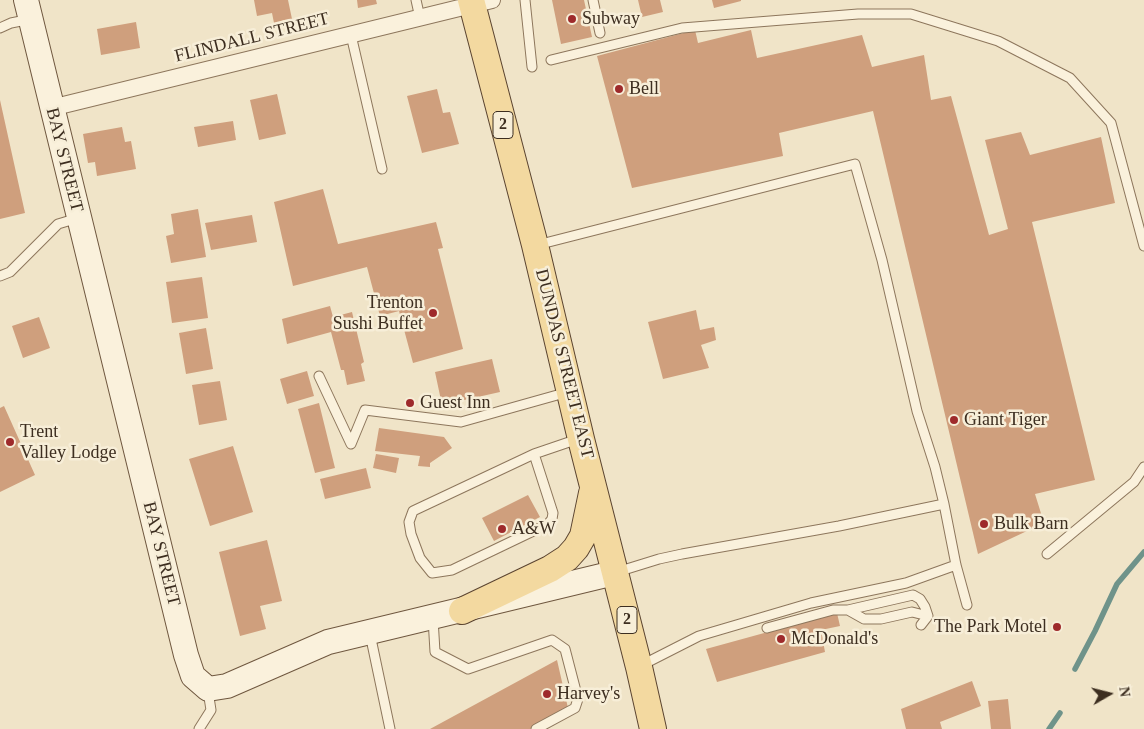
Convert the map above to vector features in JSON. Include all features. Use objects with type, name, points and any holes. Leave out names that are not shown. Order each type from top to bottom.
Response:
[{"type":"main road","name":"DUNDAS STREET EAST","points":[[479,2],[535,245],[614,573],[639,667],[652,729]]},
{"type":"main road","points":[[462,611],[550,569],[567,558],[583,536],[593,485]]},
{"type":"street","name":"FLINDALL STREET","points":[[51,108],[479,2]]},
{"type":"street","name":"BAY STREET","points":[[29,10],[51,108],[186,655],[193,676],[208,689]]},
{"type":"street","points":[[208,689],[227,686],[328,642],[614,573]]},
{"type":"lane","points":[[416,0],[420,18]]},
{"type":"lane","points":[[524,0],[532,67]]},
{"type":"lane","points":[[593,0],[600,33]]},
{"type":"lane","points":[[0,28],[11,23],[29,10]]},
{"type":"lane","points":[[551,60],[682,28],[858,14],[911,14],[998,41],[1070,78],[1110,123],[1144,246]]},
{"type":"lane","points":[[351,35],[382,169]]},
{"type":"lane","points":[[535,245],[855,164],[882,260],[917,411],[935,467],[956,565],[968,605]]},
{"type":"lane","points":[[0,276],[10,272],[58,224],[79,218]]},
{"type":"lane","points":[[319,376],[351,444],[364,410],[461,422],[570,391]]},
{"type":"lane","points":[[534,454],[553,513],[552,519],[548,524],[452,570],[432,573],[420,558],[411,534],[409,522],[413,512],[534,454],[581,438]]},
{"type":"lane","points":[[1047,554],[1134,482],[1144,467]]},
{"type":"lane","points":[[614,573],[682,554],[839,526],[944,504]]},
{"type":"lane","points":[[639,667],[699,636],[811,603],[906,583],[956,565]]},
{"type":"lane","points":[[767,628],[833,610],[848,610],[913,594],[920,599],[928,616]]},
{"type":"lane","points":[[848,610],[864,619],[881,619],[912,612],[928,616]]},
{"type":"lane","points":[[921,625],[928,616]]},
{"type":"lane","points":[[433,618],[435,652],[468,669],[552,640],[565,649],[578,699],[575,708],[536,729]]},
{"type":"lane","points":[[370,632],[390,729]]},
{"type":"lane","points":[[199,729],[211,710],[208,689]]},
{"type":"building","points":[[254,0],[288,0],[292,19],[274,23],[272,13],[257,16]]},
{"type":"building","points":[[357,0],[376,0],[377,4],[358,8]]},
{"type":"building","name":"Subway","points":[[552,0],[584,0],[592,37],[561,44]]},
{"type":"building","points":[[638,0],[660,0],[663,12],[642,17]]},
{"type":"building","points":[[712,0],[741,0],[741,1],[714,8]]},
{"type":"building","points":[[136,22],[140,48],[101,55],[97,29]]},
{"type":"building","points":[[695,30],[698,43],[751,30],[757,58],[862,35],[872,67],[924,55],[931,100],[951,96],[989,235],[1008,229],[985,140],[1021,132],[1030,155],[1101,137],[1115,203],[1032,222],[1095,480],[1035,494],[1044,523],[978,554],[873,111],[779,133],[783,156],[632,188],[597,56]]},
{"type":"building","points":[[437,89],[443,113],[450,112],[459,144],[422,153],[407,96]]},
{"type":"building","points":[[277,94],[286,134],[259,140],[250,100]]},
{"type":"building","points":[[0,100],[25,213],[0,219]]},
{"type":"building","points":[[233,121],[236,140],[198,147],[194,127]]},
{"type":"building","points":[[122,127],[125,142],[131,141],[136,169],[97,176],[95,162],[88,163],[83,134]]},
{"type":"building","points":[[323,189],[338,244],[436,222],[443,248],[438,249],[463,349],[413,363],[399,311],[380,316],[367,267],[293,286],[274,202]]},
{"type":"building","points":[[198,209],[206,257],[171,263],[166,236],[174,234],[171,214]]},
{"type":"building","points":[[252,215],[257,242],[211,250],[205,223]]},
{"type":"building","points":[[202,277],[208,318],[172,323],[166,282]]},
{"type":"building","points":[[330,306],[333,317],[352,312],[364,362],[361,364],[365,381],[347,385],[331,332],[287,344],[282,319]]},
{"type":"building","points":[[696,310],[700,330],[714,327],[716,340],[701,345],[709,368],[663,379],[648,322]]},
{"type":"building","points":[[39,317],[50,348],[23,358],[12,326]]},
{"type":"building","points":[[206,328],[213,369],[186,374],[179,333]]},
{"type":"building","points":[[492,359],[500,392],[442,405],[435,372]]},
{"type":"building","points":[[307,371],[314,396],[287,404],[280,379]]},
{"type":"building","points":[[220,381],[227,420],[199,425],[192,385]]},
{"type":"building","points":[[319,403],[335,468],[315,473],[298,409]]},
{"type":"building","name":"Trent Valley Lodge","points":[[4,406],[35,475],[0,492],[0,408]]},
{"type":"building","points":[[379,428],[444,437],[452,448],[430,463],[430,467],[418,466],[420,456],[375,451]]},
{"type":"building","points":[[233,446],[253,512],[210,526],[189,459]]},
{"type":"building","points":[[376,454],[399,458],[396,473],[373,468]]},
{"type":"building","points":[[366,468],[371,488],[325,499],[320,479]]},
{"type":"building","name":"A&W","points":[[528,495],[540,517],[494,541],[482,518]]},
{"type":"building","points":[[267,540],[282,601],[260,606],[266,629],[240,636],[219,552]]},
{"type":"building","name":"McDonald's","points":[[837,613],[840,626],[821,630],[825,652],[717,682],[706,649]]},
{"type":"building","points":[[557,660],[568,708],[530,729],[430,729]]},
{"type":"building","points":[[972,681],[981,706],[940,722],[942,729],[906,729],[901,709]]},
{"type":"building","points":[[1008,699],[1011,729],[991,729],[988,701]]},
{"type":"waterway","points":[[1075,669],[1117,584],[1144,552]]},
{"type":"waterway","points":[[1049,729],[1060,713]]},
{"type":"place","name":"Subway","points":[[572,19]]},
{"type":"place","name":"Bell","points":[[619,89]]},
{"type":"place","name":"Trenton Sushi Buffet","points":[[433,313]]},
{"type":"place","name":"Guest Inn","points":[[410,403]]},
{"type":"place","name":"Giant Tiger","points":[[954,420]]},
{"type":"place","name":"Trent Valley Lodge","points":[[10,442]]},
{"type":"place","name":"Bulk Barn","points":[[984,524]]},
{"type":"place","name":"A&W","points":[[502,529]]},
{"type":"place","name":"The Park Motel","points":[[1057,627]]},
{"type":"place","name":"McDonald's","points":[[781,639]]},
{"type":"place","name":"Harvey's","points":[[547,694]]}]
